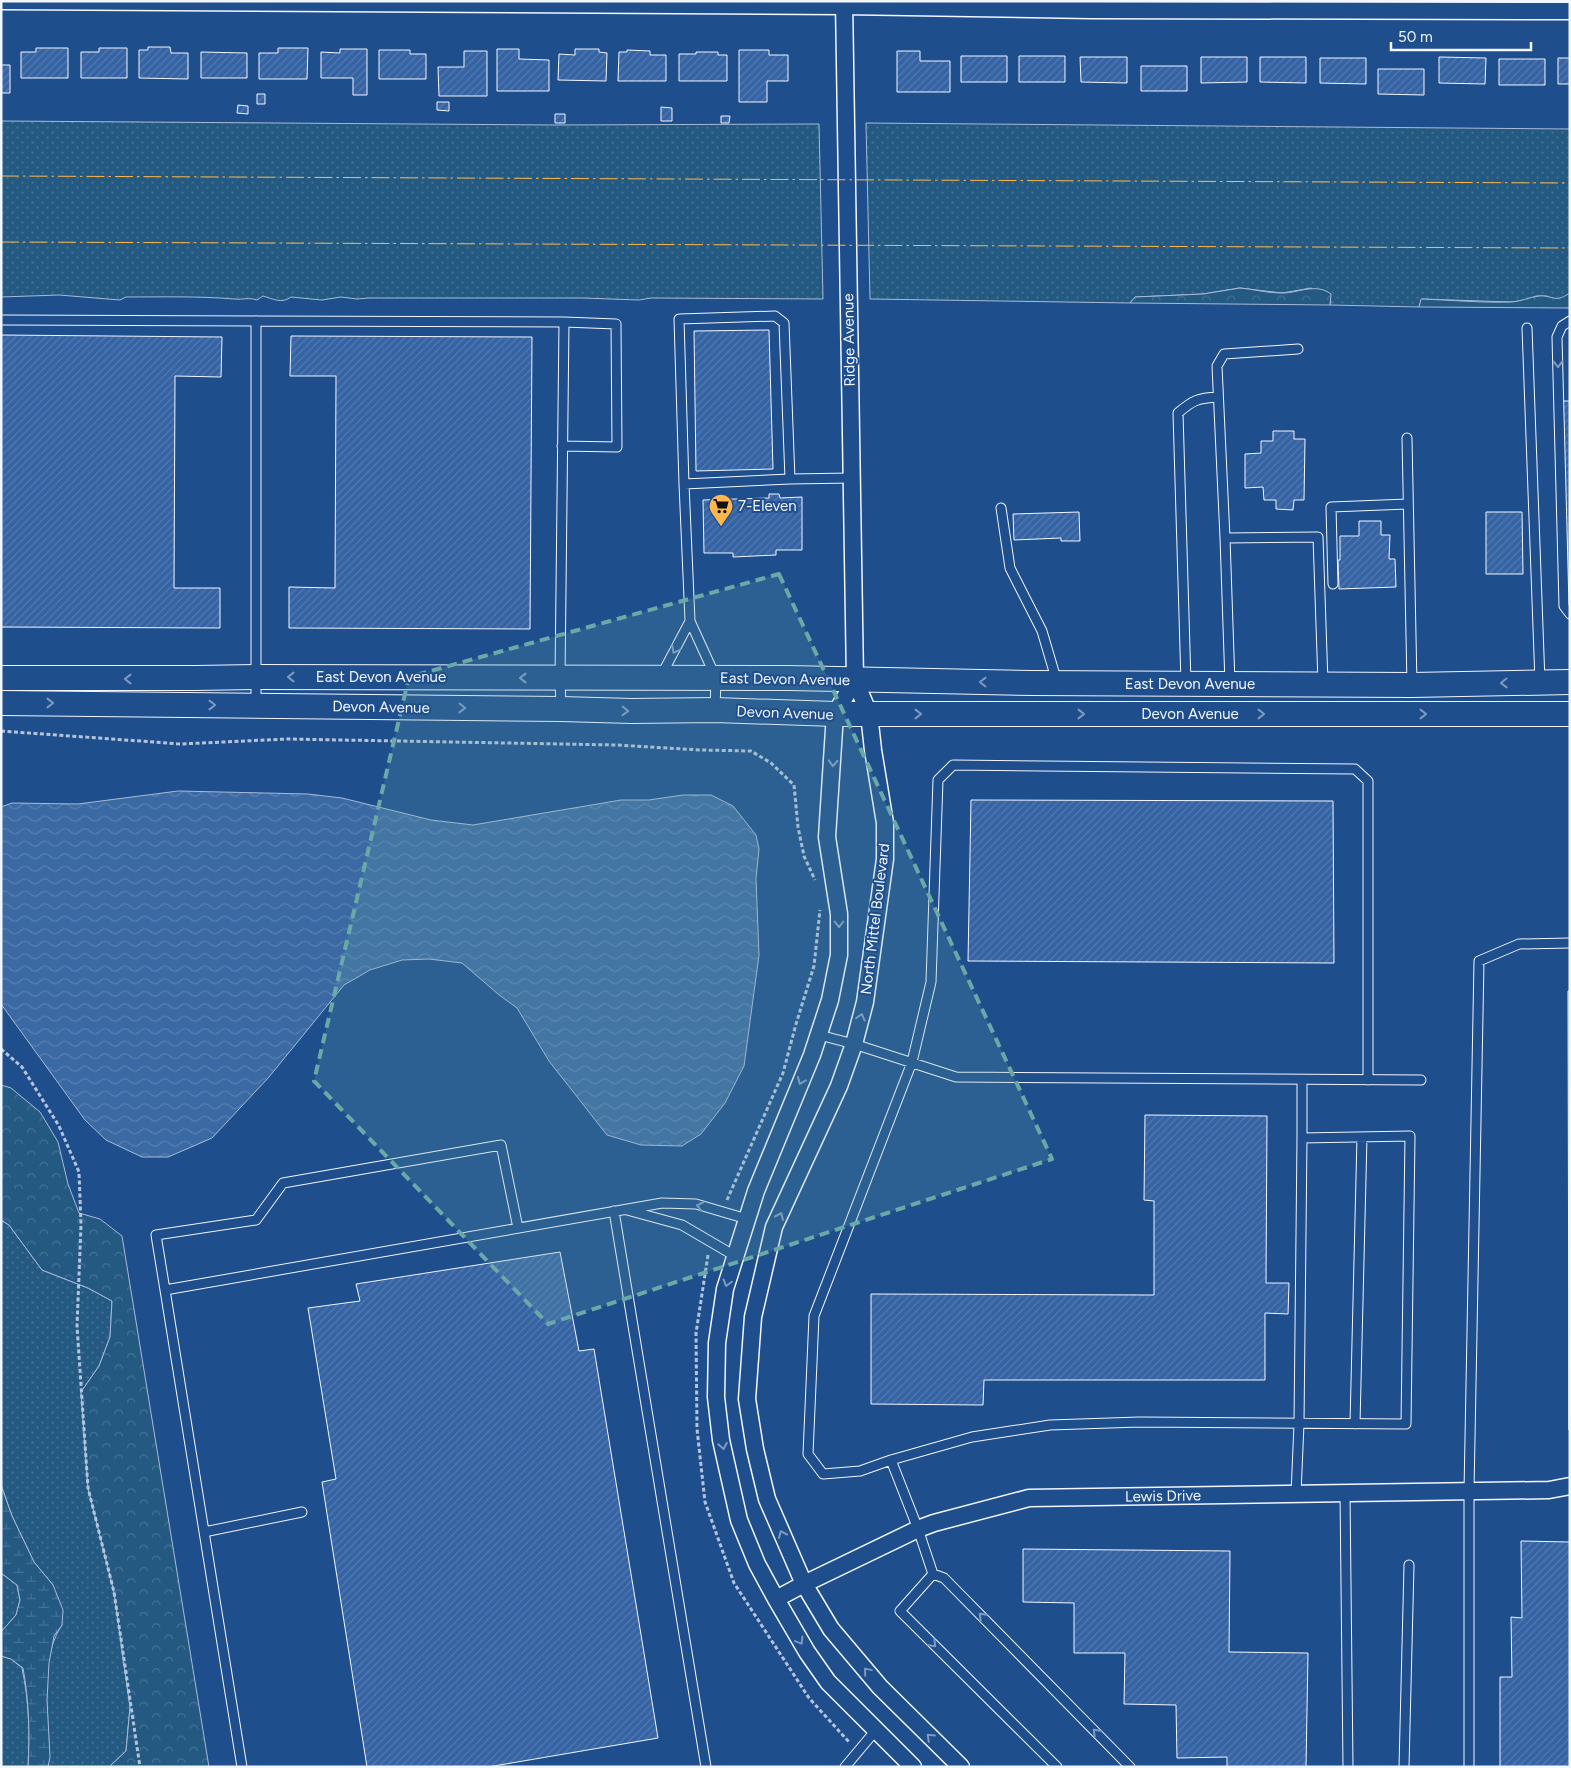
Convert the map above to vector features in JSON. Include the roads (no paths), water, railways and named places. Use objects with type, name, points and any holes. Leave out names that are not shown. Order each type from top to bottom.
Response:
[{"type":"main road","name":"East Devon Avenue","points":[[1,678],[716,678],[1058,683],[1412,685],[1570,682]]},
{"type":"main road","name":"Devon Avenue","points":[[1,703],[632,711],[715,710],[835,714],[1570,714]]},
{"type":"street","points":[[1,1],[844,4],[1570,11]]},
{"type":"street","name":"Ridge Avenue","points":[[844,4],[855,680]]},
{"type":"street","points":[[855,680],[835,714],[827,837],[839,914],[839,955],[830,1000],[812,1056],[756,1191],[725,1289],[717,1342],[716,1397],[720,1431],[739,1520],[757,1564],[807,1652],[828,1682],[913,1767]]},
{"type":"street","name":"North Mittel Boulevard","points":[[855,680],[869,714],[885,823],[885,859],[865,1002],[854,1044],[839,1086],[774,1227],[753,1317],[747,1400],[755,1449],[767,1499],[804,1584],[831,1629],[880,1687],[961,1767]]},
{"type":"street","name":"Lewis Drive","points":[[776,1599],[918,1529],[1029,1498],[1549,1490],[1570,1486]]},
{"type":"lane","points":[[715,710],[716,678],[690,621],[679,319],[775,316],[784,323],[790,479]]},
{"type":"lane","points":[[1,320],[564,322],[616,324],[617,446],[562,446]]},
{"type":"lane","points":[[256,321],[256,705]]},
{"type":"lane","points":[[1570,321],[1562,326],[1557,337],[1564,606],[1570,614]]},
{"type":"lane","points":[[561,709],[564,322]]},
{"type":"lane","points":[[1527,328],[1540,682]]},
{"type":"lane","points":[[1230,684],[1226,538],[1217,366],[1224,354],[1298,349]]},
{"type":"lane","points":[[1186,684],[1178,413],[1192,401],[1218,397]]},
{"type":"lane","points":[[1407,438],[1412,685]]},
{"type":"lane","points":[[684,484],[852,478]]},
{"type":"lane","points":[[1333,584],[1332,507],[1408,504]]},
{"type":"lane","points":[[1001,508],[1010,568],[1042,630],[1058,683]]},
{"type":"lane","points":[[1226,538],[1318,537],[1323,684]]},
{"type":"lane","points":[[659,679],[690,621]]},
{"type":"lane","points":[[1302,1138],[1410,1136],[1406,1424],[1139,1422],[1050,1425],[972,1437],[860,1471],[823,1474],[808,1454],[814,1316],[912,1062],[931,982],[938,780],[953,765],[1355,769],[1368,781],[1368,1080]]},
{"type":"lane","points":[[1469,1767],[1469,1491],[1479,960],[1519,944],[1570,943]]},
{"type":"lane","points":[[819,1035],[854,1044],[956,1077],[1421,1080]]},
{"type":"lane","points":[[1296,1494],[1299,1424],[1302,1080]]},
{"type":"lane","points":[[1356,1424],[1362,1137]]},
{"type":"lane","points":[[242,1767],[156,1235],[256,1220],[283,1183],[501,1145],[518,1228]]},
{"type":"lane","points":[[165,1290],[662,1203],[696,1204],[747,1219]]},
{"type":"lane","points":[[624,1210],[682,1225],[735,1256]]},
{"type":"lane","points":[[614,1212],[706,1767]]},
{"type":"lane","points":[[892,1460],[933,1574]]},
{"type":"lane","points":[[1345,1493],[1348,1767]]},
{"type":"lane","points":[[204,1532],[302,1512]]},
{"type":"lane","points":[[1404,1767],[1409,1565]]},
{"type":"lane","points":[[933,1574],[900,1612],[1058,1767]]},
{"type":"lane","points":[[933,1574],[944,1578],[1130,1767]]},
{"type":"lane","points":[[845,1767],[876,1730]]},
{"type":"water","points":[[178,791],[308,794],[342,798],[431,820],[473,825],[621,800],[649,800],[683,795],[711,795],[733,806],[756,835],[759,849],[756,879],[759,955],[744,1066],[725,1103],[701,1134],[682,1146],[641,1145],[607,1135],[549,1061],[517,1008],[462,963],[429,959],[402,960],[370,970],[344,985],[269,1077],[212,1138],[168,1157],[142,1157],[106,1140],[85,1120],[1,1004],[1,807],[12,803],[78,804]]},
{"type":"place","name":"7-Eleven","points":[[721,527]]}]
